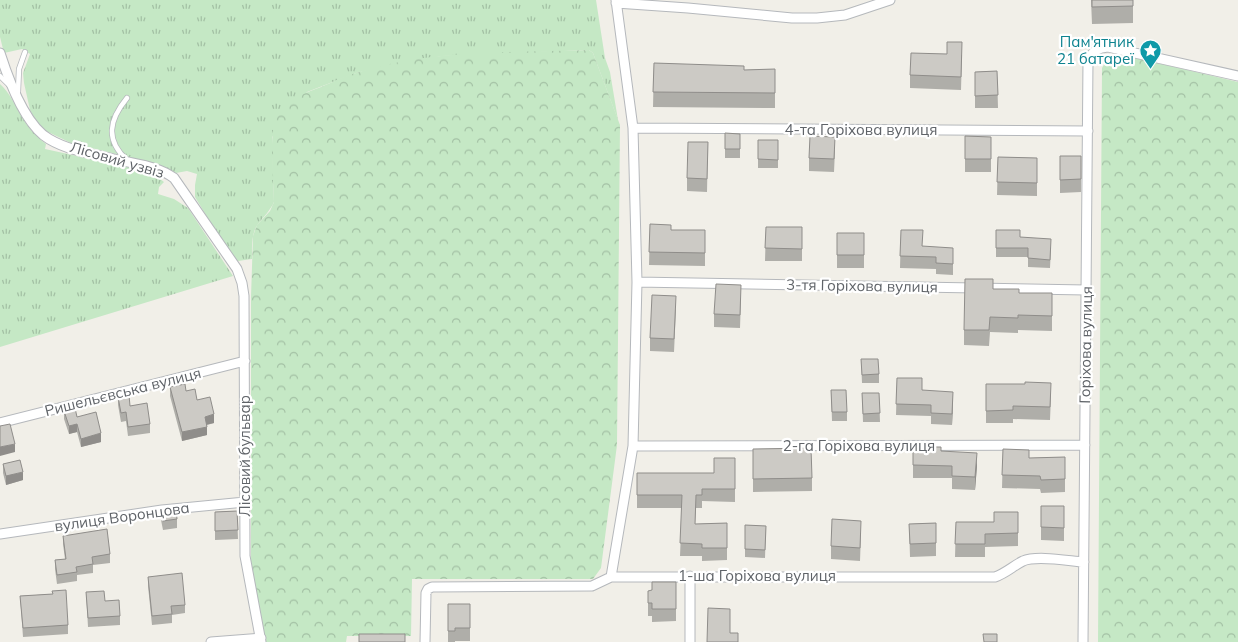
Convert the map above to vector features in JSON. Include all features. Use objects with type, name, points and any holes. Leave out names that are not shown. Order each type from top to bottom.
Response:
[{"type":"street","points":[[612,577],[632,446],[637,282],[633,128],[616,2],[792,18],[817,18],[845,15],[890,0]]},
{"type":"street","name":"Горіхова вулиця","points":[[1083,642],[1088,61],[1096,51],[1108,47],[1119,48],[1238,76]]},
{"type":"street","name":"Лісовий узвіз","points":[[0,53],[18,96],[32,123],[49,139],[88,153],[156,168],[174,178],[237,269]]},
{"type":"street","name":"4-та Горіхова вулиця","points":[[633,128],[1088,131]]},
{"type":"street","name":"Лісовий бульвар","points":[[237,269],[244,296],[246,361],[245,556],[261,640]]},
{"type":"street","name":"3-тя Горіхова вулиця","points":[[637,282],[1086,290]]},
{"type":"street","name":"Ришельєвська вулиця","points":[[0,423],[246,361]]},
{"type":"street","name":"2-га Горіхова вулиця","points":[[632,446],[1085,445]]},
{"type":"street","name":"вулиця Воронцова","points":[[0,534],[162,510],[245,502]]},
{"type":"street","name":"1-ша Горіхова вулиця","points":[[425,642],[426,593],[428,588],[432,587],[592,586],[612,577],[995,577],[1024,560],[1084,562]]},
{"type":"street","points":[[690,576],[690,642]]},
{"type":"street","points":[[211,642],[261,640]]},
{"type":"lane","points":[[18,96],[19,69],[25,52]]},
{"type":"lane","points":[[0,76],[18,96]]},
{"type":"lane","points":[[126,98],[115,116],[112,135],[118,152],[130,162]]},
{"type":"green space","points":[[0,0],[596,0],[605,58],[610,72],[618,120],[593,53],[589,50],[443,56],[398,63],[356,73],[307,92],[272,137],[274,202],[254,232],[252,259],[238,261],[233,260],[195,197],[197,174],[187,171],[176,173],[157,164],[71,143],[46,131],[36,121],[30,110],[23,73],[30,54],[22,49],[4,53],[0,37]]},
{"type":"green space","points":[[589,50],[593,53],[620,125],[617,445],[601,568],[593,579],[412,579],[411,636],[347,636],[346,642],[265,642],[251,562],[251,297],[253,236],[257,225],[270,211],[274,202],[272,142],[275,120],[279,112],[287,103],[304,94],[347,76],[384,65],[442,56],[501,52]]},
{"type":"green space","points":[[1120,54],[1238,82],[1238,642],[1098,642],[1102,68],[1108,58]]},
{"type":"green space","points":[[0,84],[10,95],[27,125],[46,144],[45,149],[151,172],[164,182],[159,187],[158,194],[174,199],[188,208],[233,276],[0,347]]},
{"type":"building","points":[[1092,0],[1133,0],[1133,6],[1092,7]]},
{"type":"building","points":[[947,42],[962,42],[961,77],[910,75],[911,53],[947,54]]},
{"type":"building","points":[[654,63],[744,66],[744,70],[775,69],[775,93],[653,92]]},
{"type":"building","points":[[997,71],[998,95],[975,96],[975,72]]},
{"type":"building","points":[[725,133],[740,134],[740,149],[725,149]]},
{"type":"building","points":[[810,136],[835,137],[834,159],[809,158]]},
{"type":"building","points":[[965,136],[991,137],[991,159],[965,159]]},
{"type":"building","points":[[758,140],[778,140],[778,160],[758,159]]},
{"type":"building","points":[[688,142],[708,142],[707,179],[687,178]]},
{"type":"building","points":[[1060,156],[1081,156],[1081,179],[1060,180]]},
{"type":"building","points":[[998,157],[1037,158],[1037,183],[997,182]]},
{"type":"building","points":[[650,224],[671,225],[671,230],[705,230],[705,253],[649,252]]},
{"type":"building","points":[[766,227],[802,227],[802,249],[765,248]]},
{"type":"building","points":[[901,230],[923,230],[922,246],[953,248],[953,264],[936,263],[936,257],[900,256]]},
{"type":"building","points":[[996,230],[1020,230],[1020,237],[1051,239],[1050,260],[1028,258],[1028,248],[996,248]]},
{"type":"building","points":[[837,233],[864,233],[864,255],[837,255]]},
{"type":"building","points":[[965,279],[993,279],[993,289],[1019,289],[1019,293],[1052,293],[1052,316],[1018,315],[1018,318],[990,317],[989,330],[964,330]]},
{"type":"building","points":[[716,284],[741,285],[740,315],[714,314]]},
{"type":"building","points":[[652,295],[676,296],[674,339],[650,338]]},
{"type":"building","points":[[861,359],[878,359],[879,374],[862,375]]},
{"type":"building","points":[[897,378],[922,378],[922,390],[953,392],[952,414],[931,413],[931,405],[896,404]]},
{"type":"building","points":[[1025,382],[1051,383],[1050,407],[1013,406],[1013,410],[986,411],[986,384],[1025,384]]},
{"type":"building","points":[[185,384],[186,391],[195,389],[197,400],[210,397],[214,414],[205,417],[207,427],[182,432],[170,387]]},
{"type":"building","points":[[831,390],[846,390],[847,412],[832,412]]},
{"type":"building","points":[[862,393],[879,393],[880,413],[863,414]]},
{"type":"building","points":[[129,395],[130,406],[147,403],[150,424],[128,427],[126,412],[121,413],[118,397]]},
{"type":"building","points":[[75,408],[77,417],[96,412],[101,433],[81,439],[77,424],[69,426],[64,411]]},
{"type":"building","points":[[10,424],[15,444],[0,447],[0,426]]},
{"type":"building","points":[[913,447],[941,447],[941,451],[977,453],[975,477],[952,476],[952,466],[913,465]]},
{"type":"building","points":[[811,448],[812,478],[753,479],[753,449]]},
{"type":"building","points":[[1003,449],[1029,450],[1029,458],[1065,457],[1065,479],[1041,480],[1040,476],[1002,475]]},
{"type":"building","points":[[714,458],[735,458],[735,489],[702,489],[702,495],[696,495],[695,524],[727,523],[727,548],[702,548],[702,544],[680,543],[682,495],[637,495],[637,473],[714,473]]},
{"type":"building","points":[[20,460],[23,472],[6,476],[3,464]]},
{"type":"building","points":[[1041,506],[1064,506],[1064,528],[1041,527]]},
{"type":"building","points":[[176,509],[177,519],[163,521],[161,511]]},
{"type":"building","points":[[237,511],[238,530],[215,531],[215,512]]},
{"type":"building","points":[[994,512],[1018,512],[1018,533],[985,534],[985,544],[955,544],[956,522],[994,522]]},
{"type":"building","points":[[832,519],[861,521],[860,548],[831,546]]},
{"type":"building","points":[[936,523],[936,543],[910,544],[909,524]]},
{"type":"building","points":[[745,525],[766,526],[765,550],[745,549]]},
{"type":"building","points":[[107,529],[110,554],[92,557],[93,564],[76,567],[77,572],[57,575],[55,560],[66,559],[63,536]]},
{"type":"building","points":[[182,573],[185,605],[171,606],[172,614],[152,616],[148,577]]},
{"type":"building","points":[[652,582],[676,582],[676,609],[652,609],[652,603],[648,603],[648,591],[652,590]]},
{"type":"building","points":[[66,590],[68,625],[23,628],[20,596],[53,594],[52,591]]},
{"type":"building","points":[[104,591],[105,601],[119,600],[120,616],[88,618],[86,592]]},
{"type":"building","points":[[448,604],[470,604],[470,628],[455,628],[455,631],[448,631]]},
{"type":"building","points":[[708,608],[730,609],[730,633],[738,633],[738,642],[707,642]]},
{"type":"building","points":[[359,634],[405,634],[405,642],[359,642]]},
{"type":"building","points":[[983,634],[997,634],[997,642],[984,642]]},
{"type":"place","name":"Пам'ятник 21 батареї","points":[[1150,70]]}]
